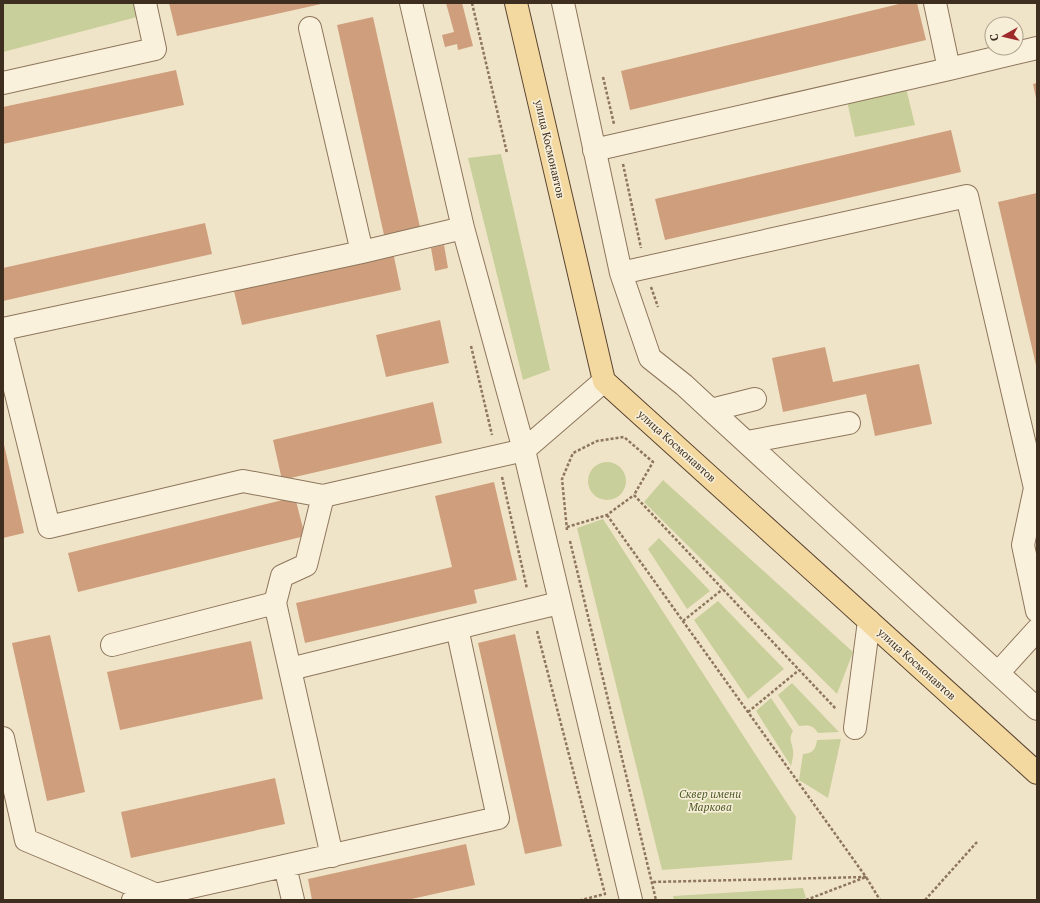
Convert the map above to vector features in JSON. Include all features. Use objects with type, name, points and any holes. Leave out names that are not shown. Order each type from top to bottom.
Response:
[{"type":"main road","name":"улица Космонавтов","points":[[516,3],[604,381],[1037,773]]},
{"type":"street","points":[[3,83],[155,49],[145,3]]},
{"type":"street","points":[[411,3],[463,228],[524,450],[559,603],[631,900]]},
{"type":"street","points":[[563,3],[621,273],[650,358],[684,385],[1037,709]]},
{"type":"street","points":[[935,3],[949,69]]},
{"type":"street","points":[[310,28],[362,252]]},
{"type":"street","points":[[594,150],[1037,48]]},
{"type":"street","points":[[621,273],[967,196],[1035,488],[1023,545],[1037,611]]},
{"type":"street","points":[[3,329],[362,252],[463,228]]},
{"type":"street","points":[[3,341],[50,527],[243,481],[323,496],[524,450],[604,381]]},
{"type":"street","points":[[711,410],[755,399]]},
{"type":"street","points":[[746,442],[850,423]]},
{"type":"street","points":[[323,496],[306,565],[282,576],[275,603],[332,856]]},
{"type":"street","points":[[112,645],[275,603]]},
{"type":"street","points":[[290,669],[559,603]]},
{"type":"street","points":[[855,728],[869,621]]},
{"type":"street","points":[[133,900],[157,897],[285,866],[498,818],[457,628]]},
{"type":"street","points":[[998,673],[1037,630]]},
{"type":"street","points":[[3,738],[26,840],[157,897]]},
{"type":"street","points":[[285,866],[293,900]]},
{"type":"path","points":[[472,3],[507,153]]},
{"type":"path","points":[[601,70],[619,144],[645,267],[658,309]]},
{"type":"path","points":[[567,527],[607,515],[634,495],[653,462],[624,437],[597,441],[573,453],[562,479],[567,527],[656,900]]},
{"type":"path","points":[[634,495],[855,728]]},
{"type":"path","points":[[607,515],[866,877],[880,900]]},
{"type":"path","points":[[683,621],[723,589]]},
{"type":"path","points":[[748,712],[799,670]]},
{"type":"path","points":[[925,900],[977,842]]},
{"type":"path","points":[[652,882],[866,877]]},
{"type":"path","points":[[806,900],[866,877]]},
{"type":"green space","points":[[3,3],[134,3],[137,17],[3,52]]},
{"type":"green space","points":[[906,88],[915,125],[855,137],[847,101]]},
{"type":"green space","points":[[501,154],[550,370],[523,380],[468,158]]},
{"type":"green space","points":[[607,462],[617,465],[623,471],[626,481],[623,491],[617,497],[607,500],[597,497],[591,491],[588,481],[591,471],[597,465]]},
{"type":"green space","points":[[663,480],[853,652],[837,694],[644,502]]},
{"type":"green space","name":"Сквер имени Маркова","points":[[603,519],[796,817],[792,860],[662,870],[577,528]]},
{"type":"green space","points":[[659,538],[710,591],[687,609],[648,549]]},
{"type":"green space","points":[[718,601],[784,669],[748,699],[694,620]]},
{"type":"green space","points":[[792,683],[839,732],[818,733],[810,726],[799,726],[778,695]]},
{"type":"green space","points":[[771,698],[793,731],[791,739],[793,758],[791,766],[756,711]]},
{"type":"green space","points":[[841,739],[828,798],[799,780],[803,754],[809,753],[813,750],[816,746],[817,740]]},
{"type":"green space","points":[[803,888],[806,898],[798,900],[674,900],[673,896]]},
{"type":"building","points":[[169,3],[321,3],[321,4],[177,36]]},
{"type":"building","points":[[446,3],[462,3],[473,46],[458,50],[457,44],[445,47],[442,35],[454,32]]},
{"type":"building","points":[[903,3],[917,3],[926,40],[630,110],[621,71]]},
{"type":"building","points":[[373,17],[420,227],[384,235],[337,25]]},
{"type":"building","points":[[176,70],[184,105],[3,144],[3,107]]},
{"type":"building","points":[[1037,83],[1037,98],[1036,98],[1033,84]]},
{"type":"building","points":[[951,130],[961,172],[665,240],[655,199]]},
{"type":"building","points":[[1037,193],[1037,365],[1036,365],[998,202]]},
{"type":"building","points":[[205,223],[212,254],[3,301],[3,268]]},
{"type":"building","points":[[444,245],[448,268],[435,271],[431,248]]},
{"type":"building","points":[[393,252],[401,290],[242,325],[233,287]]},
{"type":"building","points":[[440,320],[449,363],[386,377],[376,335]]},
{"type":"building","points":[[825,347],[833,382],[919,364],[932,424],[875,436],[866,394],[783,412],[772,358]]},
{"type":"building","points":[[433,402],[442,443],[282,480],[273,440]]},
{"type":"building","points":[[3,440],[24,533],[3,538]]},
{"type":"building","points":[[494,482],[517,580],[474,590],[477,603],[305,643],[296,603],[452,567],[435,496]]},
{"type":"building","points":[[295,497],[305,536],[78,592],[68,553]]},
{"type":"building","points":[[515,634],[562,846],[525,854],[478,643]]},
{"type":"building","points":[[50,635],[85,792],[47,801],[12,643]]},
{"type":"building","points":[[251,641],[263,699],[120,730],[107,672]]},
{"type":"building","points":[[275,778],[285,824],[131,858],[121,812]]},
{"type":"building","points":[[466,844],[475,885],[407,900],[312,900],[308,879]]}]
